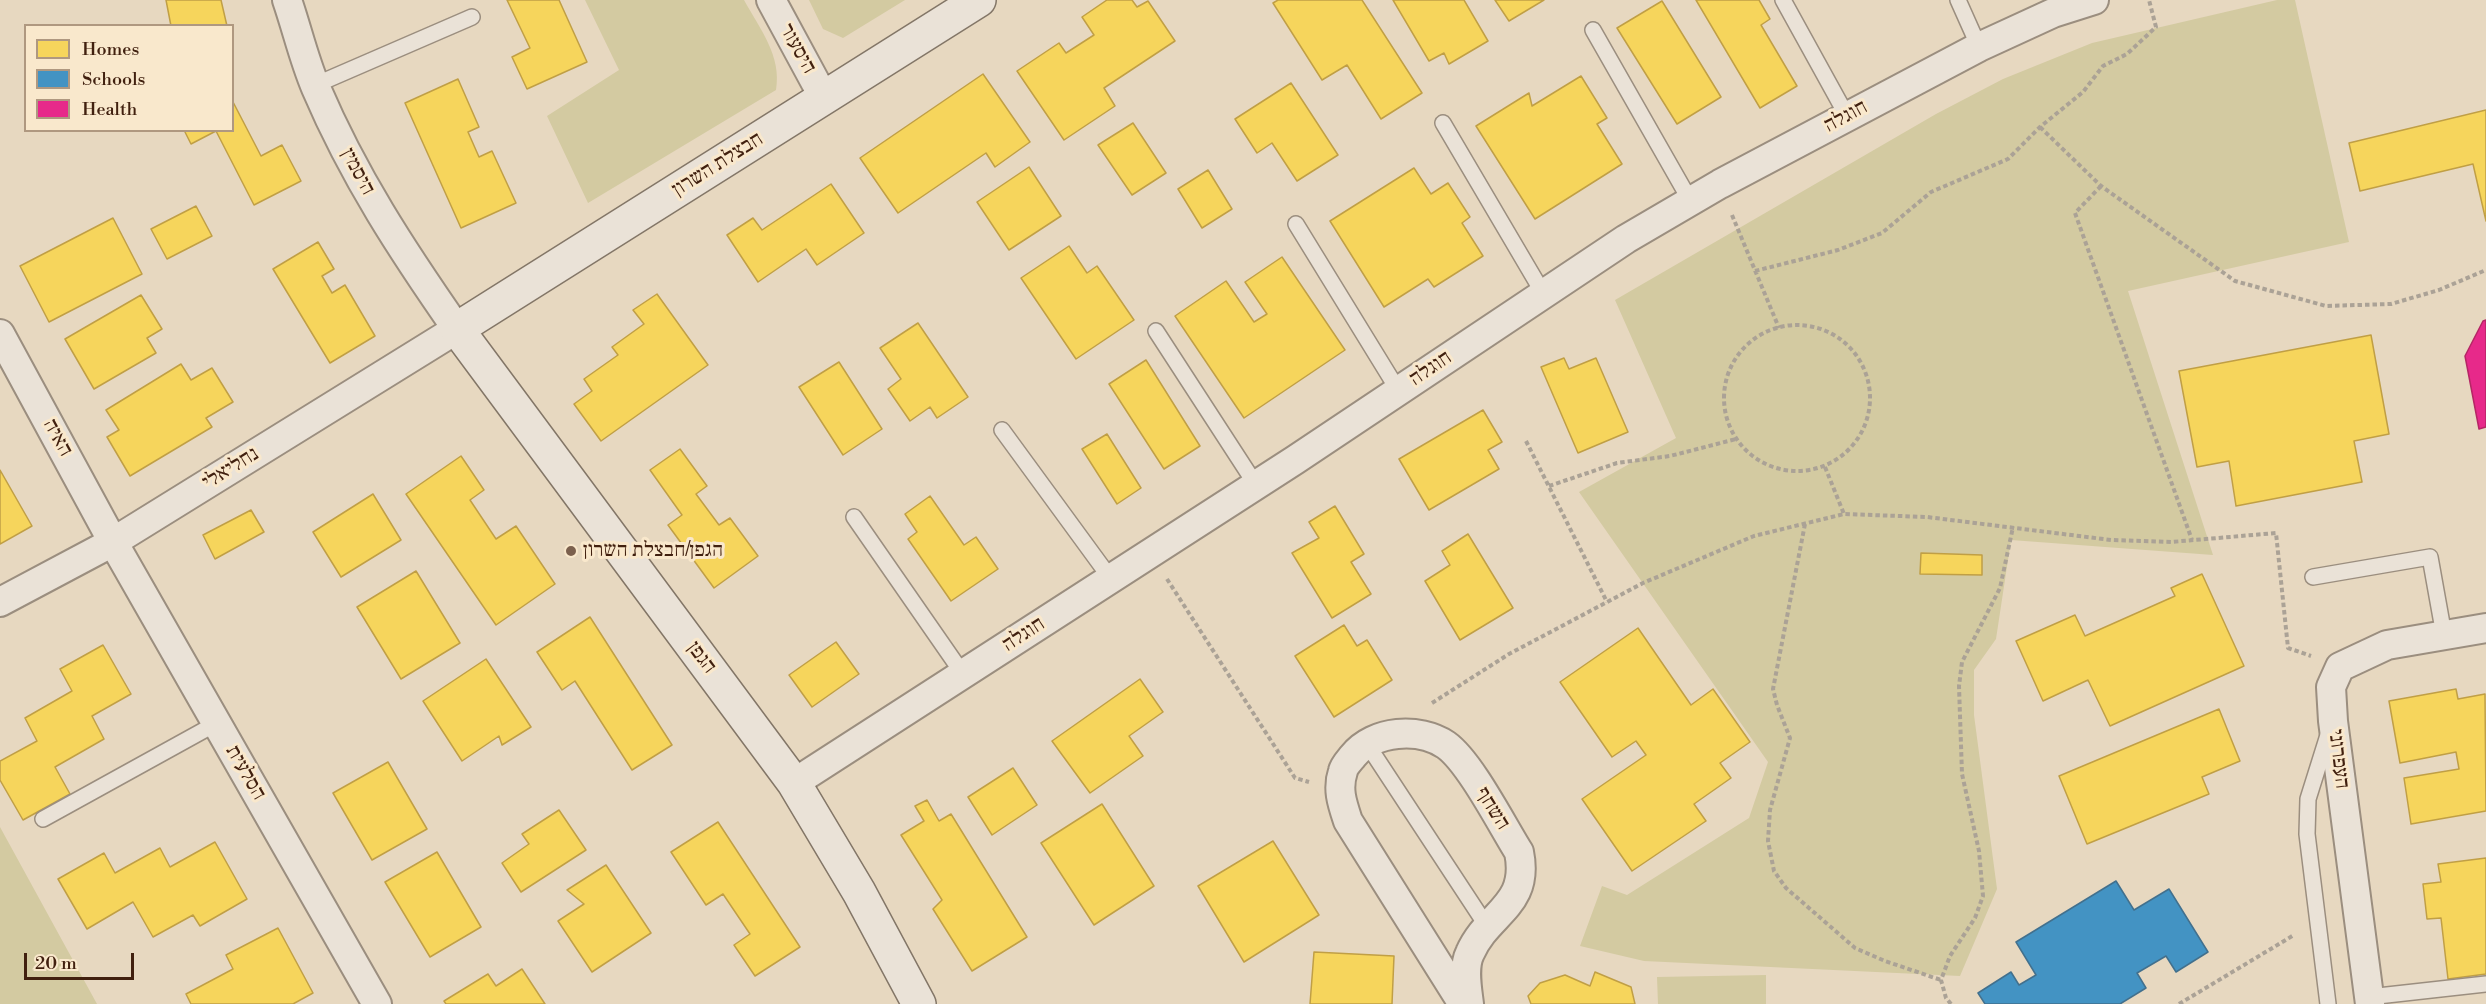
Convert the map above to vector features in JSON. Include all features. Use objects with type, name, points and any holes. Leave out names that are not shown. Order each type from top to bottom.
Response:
[{"type":"street","name":"היסמין","points":[[287,0],[315,86],[345,150],[380,216],[457,329]]},
{"type":"street","name":"היסעור","points":[[771,0],[824,98]]},
{"type":"street","name":"חבצלת השרון","points":[[457,329],[979,0]]},
{"type":"street","name":"חוגלה","points":[[794,783],[1256,485],[1626,239],[1720,184],[1979,47],[2053,13],[2094,0]]},
{"type":"street","name":"נחליאלי","points":[[0,602],[113,542],[457,329]]},
{"type":"street","name":"הגפן","points":[[457,329],[794,783],[859,892],[919,1004]]},
{"type":"street","name":"האיה","points":[[0,334],[113,542]]},
{"type":"street","name":"הסלעית","points":[[113,542],[377,1004]]},
{"type":"street","points":[[2340,667],[2386,645],[2486,628]]},
{"type":"street","name":"העפרוני","points":[[2340,667],[2331,687],[2333,721],[2370,1001]]},
{"type":"street","name":"השחף","points":[[1339,792],[1343,769],[1359,749],[1377,739],[1403,733],[1425,735],[1445,745],[1461,759],[1519,852],[1522,869],[1518,890],[1468,955],[1466,978],[1469,1004]]},
{"type":"street","points":[[1339,792],[1348,820],[1462,1004]]},
{"type":"lane","points":[[1783,0],[1847,116]]},
{"type":"lane","points":[[1958,0],[1979,47]]},
{"type":"lane","points":[[315,86],[472,17]]},
{"type":"lane","points":[[1593,30],[1691,202]]},
{"type":"lane","points":[[1443,123],[1544,293]]},
{"type":"lane","points":[[1296,224],[1398,390]]},
{"type":"lane","points":[[1156,331],[1256,485]]},
{"type":"lane","points":[[1002,430],[1111,579]]},
{"type":"lane","points":[[854,517],[963,674]]},
{"type":"lane","points":[[2313,578],[2430,557],[2444,635]]},
{"type":"lane","points":[[2328,1004],[2307,834],[2308,799],[2333,721]]},
{"type":"lane","points":[[43,819],[217,723]]},
{"type":"lane","points":[[1367,744],[1488,928]]},
{"type":"lane","points":[[2370,1001],[2486,984]]},
{"type":"path","points":[[1755,271],[1838,250],[1882,232],[1931,192],[2008,159],[2083,92],[2103,66],[2127,54],[2156,27],[2149,0]]},
{"type":"path","points":[[2040,128],[2101,186],[2235,281],[2326,306],[2391,304],[2439,290],[2486,270]]},
{"type":"path","points":[[1720,184],[1779,328]]},
{"type":"path","points":[[2101,186],[2075,213],[2192,540]]},
{"type":"path","points":[[1788,325],[1811,326],[1834,334],[1852,348],[1865,368],[1871,391],[1870,414],[1861,437],[1845,454],[1825,467],[1800,472],[1776,469],[1753,458],[1736,439],[1725,416],[1723,391],[1730,367],[1745,346],[1765,332],[1779,328],[1788,325]]},
{"type":"path","points":[[1549,486],[1617,463],[1670,456],[1736,439]]},
{"type":"path","points":[[1526,441],[1607,602]]},
{"type":"path","points":[[1825,467],[1844,514]]},
{"type":"path","points":[[1424,708],[1509,654],[1643,583],[1754,536],[1844,514],[1927,517],[2111,540],[2171,542],[2276,533],[2288,648],[2340,667]]},
{"type":"path","points":[[1804,524],[1773,688],[1790,738],[1770,810],[1768,841],[1774,871],[1786,888],[1855,948],[1941,980]]},
{"type":"path","points":[[1951,1004],[1941,980],[1950,956],[1975,918],[1983,897],[1979,851],[1962,774],[1959,686],[1962,662],[2000,588],[2013,527]]},
{"type":"path","points":[[1150,554],[1295,778],[1339,792]]},
{"type":"path","points":[[2179,1004],[2317,921]]},
{"type":"shaded area","points":[[585,0],[744,0],[773,54],[777,78],[776,90],[588,203],[547,116],[619,70]]},
{"type":"shaded area","points":[[809,0],[905,0],[843,38],[823,29]]},
{"type":"shaded area","points":[[2277,0],[2295,0],[2349,242],[2128,291],[2213,555],[2011,540],[1996,639],[1974,670],[1974,715],[1997,889],[1960,976],[1644,961],[1580,946],[1602,886],[1627,895],[1749,818],[1768,762],[1579,492],[1676,438],[1615,300],[1936,114],[2003,79],[2092,43]]},
{"type":"shaded area","points":[[0,827],[97,1004],[0,1004]]},
{"type":"shaded area","points":[[1766,975],[1766,1004],[1658,1004],[1657,977]]},
{"type":"building: Homes","points":[[166,0],[221,0],[227,24],[171,24]]},
{"type":"building: Homes","points":[[507,0],[559,0],[587,62],[527,89],[512,57],[530,48]]},
{"type":"building: Homes","points":[[1107,0],[1132,0],[1137,7],[1148,1],[1175,41],[1104,88],[1115,106],[1064,140],[1017,71],[1059,43],[1066,53],[1094,35],[1082,17]]},
{"type":"building: Homes","points":[[1278,0],[1362,0],[1422,93],[1381,119],[1347,65],[1322,80],[1273,3]]},
{"type":"building: Homes","points":[[1393,0],[1464,0],[1488,41],[1449,64],[1444,53],[1429,61]]},
{"type":"building: Homes","points":[[1495,0],[1544,0],[1509,21]]},
{"type":"building: Homes","points":[[1696,0],[1759,0],[1770,19],[1761,25],[1797,86],[1760,108]]},
{"type":"building: Homes","points":[[1662,1],[1721,97],[1677,124],[1617,28]]},
{"type":"building: Homes","points":[[983,74],[1030,142],[995,167],[986,153],[898,213],[860,158]]},
{"type":"building: Homes","points":[[1581,76],[1607,118],[1597,124],[1622,164],[1535,219],[1476,126],[1529,93],[1532,106]]},
{"type":"building: Homes","points":[[458,79],[479,127],[468,132],[479,157],[492,151],[516,203],[461,228],[405,103]]},
{"type":"building: Homes","points":[[1291,83],[1338,155],[1297,181],[1272,143],[1257,153],[1235,119]]},
{"type":"building: Homes","points":[[234,104],[261,156],[282,145],[301,181],[254,205],[217,132],[234,132]]},
{"type":"building: Homes","points":[[2486,110],[2486,221],[2473,164],[2360,191],[2349,143]]},
{"type":"building: Homes","points":[[1133,123],[1166,173],[1132,195],[1098,145]]},
{"type":"building: Homes","points":[[185,132],[214,132],[191,144]]},
{"type":"building: Homes","points":[[1029,167],[1061,216],[1009,250],[977,202]]},
{"type":"building: Homes","points":[[1414,168],[1431,194],[1448,183],[1470,217],[1462,223],[1483,256],[1434,287],[1428,279],[1384,307],[1330,221]]},
{"type":"building: Homes","points":[[1208,170],[1232,209],[1202,228],[1178,189]]},
{"type":"building: Homes","points":[[831,184],[864,233],[817,265],[806,249],[758,282],[727,235],[753,218],[762,230]]},
{"type":"building: Homes","points":[[196,206],[212,236],[167,259],[151,229]]},
{"type":"building: Homes","points":[[113,218],[142,274],[49,322],[20,266]]},
{"type":"building: Homes","points":[[318,242],[334,269],[322,276],[332,293],[345,285],[375,336],[330,363],[273,269]]},
{"type":"building: Homes","points":[[1069,246],[1087,273],[1097,266],[1134,320],[1076,359],[1021,278]]},
{"type":"building: Homes","points":[[1282,257],[1345,350],[1244,418],[1175,316],[1226,281],[1254,322],[1267,314],[1245,282]]},
{"type":"building: Homes","points":[[657,294],[708,365],[601,441],[574,404],[592,391],[584,379],[618,355],[612,347],[644,324],[633,310]]},
{"type":"building: Homes","points":[[141,295],[162,329],[147,338],[156,353],[94,389],[65,339]]},
{"type":"building: Homes","points":[[918,323],[968,397],[937,418],[930,407],[910,421],[888,389],[901,379],[880,348]]},
{"type":"building: Homes","points":[[2371,335],[2389,434],[2354,441],[2362,482],[2236,506],[2229,461],[2197,467],[2179,371]]},
{"type":"building: Homes","points":[[1564,358],[1569,369],[1596,358],[1628,432],[1578,453],[1541,367]]},
{"type":"building: Homes","points":[[1146,360],[1200,446],[1164,469],[1109,384]]},
{"type":"building: Homes","points":[[839,362],[882,429],[843,455],[799,387]]},
{"type":"building: Homes","points":[[181,364],[191,380],[212,368],[233,402],[206,418],[212,427],[130,476],[107,437],[119,430],[106,410]]},
{"type":"building: Homes","points":[[1483,410],[1502,442],[1488,450],[1499,469],[1429,510],[1399,459]]},
{"type":"building: Homes","points":[[1107,434],[1141,488],[1117,504],[1082,449]]},
{"type":"building: Homes","points":[[680,449],[707,486],[696,494],[719,525],[730,518],[758,556],[714,588],[668,525],[682,515],[650,470]]},
{"type":"building: Homes","points":[[461,456],[484,490],[470,500],[496,539],[516,526],[555,584],[496,625],[406,494]]},
{"type":"building: Homes","points":[[0,470],[32,526],[0,544]]},
{"type":"building: Homes","points":[[373,494],[401,540],[341,577],[313,532]]},
{"type":"building: Homes","points":[[930,496],[964,545],[976,537],[998,569],[951,601],[908,539],[917,532],[905,514]]},
{"type":"building: Homes","points":[[1335,506],[1364,554],[1351,562],[1371,594],[1332,618],[1292,553],[1319,538],[1309,522]]},
{"type":"building: Homes","points":[[251,510],[264,532],[215,559],[203,535]]},
{"type":"building: Homes","points":[[1468,534],[1513,608],[1460,640],[1425,581],[1450,565],[1442,551]]},
{"type":"building: Homes","points":[[1921,553],[1982,555],[1982,575],[1920,574]]},
{"type":"building: Homes","points":[[416,571],[460,643],[401,679],[357,607]]},
{"type":"building: Homes","points":[[2202,574],[2244,666],[2110,726],[2088,680],[2043,701],[2016,641],[2075,615],[2085,636],[2175,596],[2171,588]]},
{"type":"building: Homes","points":[[590,617],[672,745],[632,770],[575,681],[562,690],[537,652]]},
{"type":"building: Homes","points":[[1344,625],[1357,646],[1367,640],[1392,680],[1334,717],[1295,656]]},
{"type":"building: Homes","points":[[1638,628],[1691,705],[1713,689],[1750,742],[1720,763],[1731,778],[1694,804],[1706,821],[1632,871],[1582,799],[1646,755],[1636,741],[1612,757],[1560,682]]},
{"type":"building: Homes","points":[[836,642],[859,674],[812,707],[789,675]]},
{"type":"building: Homes","points":[[103,645],[131,694],[92,716],[104,739],[55,767],[70,794],[23,820],[0,780],[0,761],[37,741],[25,718],[72,691],[60,669]]},
{"type":"building: Homes","points":[[486,659],[531,727],[502,745],[499,736],[462,761],[423,701]]},
{"type":"building: Homes","points":[[1140,679],[1163,712],[1129,736],[1143,756],[1090,793],[1052,741]]},
{"type":"building: Homes","points":[[2456,689],[2458,699],[2485,694],[2486,811],[2411,824],[2404,778],[2459,769],[2456,752],[2400,763],[2389,701]]},
{"type":"building: Homes","points":[[2219,709],[2240,761],[2202,777],[2209,794],[2087,844],[2059,776]]},
{"type":"building: Homes","points":[[388,762],[427,829],[372,860],[333,793]]},
{"type":"building: Homes","points":[[1013,768],[1037,805],[992,835],[968,797]]},
{"type":"building: Homes","points":[[927,800],[939,821],[951,814],[1027,937],[972,971],[933,909],[942,900],[901,835],[924,821],[915,806]]},
{"type":"building: Homes","points":[[1102,804],[1154,886],[1094,925],[1041,843]]},
{"type":"building: Homes","points":[[559,810],[586,850],[521,892],[502,863],[529,844],[522,834]]},
{"type":"building: Homes","points":[[718,822],[800,947],[755,976],[734,945],[750,934],[723,894],[706,905],[671,852]]},
{"type":"building: Homes","points":[[1273,841],[1319,915],[1244,962],[1198,886]]},
{"type":"building: Homes","points":[[215,842],[247,899],[200,926],[193,915],[153,937],[133,902],[87,929],[58,879],[104,853],[115,873],[160,848],[170,867]]},
{"type":"building: Homes","points":[[437,852],[481,927],[430,957],[385,882]]},
{"type":"building: Homes","points":[[2486,858],[2486,974],[2448,979],[2441,918],[2427,919],[2423,884],[2441,882],[2438,864]]},
{"type":"building: Homes","points":[[606,865],[651,933],[592,972],[558,921],[584,904],[567,890]]},
{"type":"building: Homes","points":[[278,928],[313,993],[293,1004],[191,1004],[186,994],[233,969],[226,955]]},
{"type":"building: Homes","points":[[1314,952],[1394,956],[1392,1004],[1310,1004]]},
{"type":"building: Homes","points":[[522,969],[545,1004],[446,1004],[444,1001],[488,974],[496,986]]},
{"type":"building: Homes","points":[[1595,972],[1631,987],[1635,1004],[1531,1004],[1528,996],[1540,983],[1565,975],[1590,986]]},
{"type":"building: Schools","points":[[2116,881],[2134,910],[2169,889],[2208,952],[2176,972],[2166,956],[2137,973],[2146,988],[2120,1004],[1985,1004],[1978,993],[2011,972],[2019,985],[2036,975],[2016,942]]},
{"type":"building: Health","points":[[2486,320],[2486,427],[2479,429],[2465,356],[2483,321]]},
{"type":"place","name":"הגפן/חבצלת השרון","points":[[571,551]]}]
